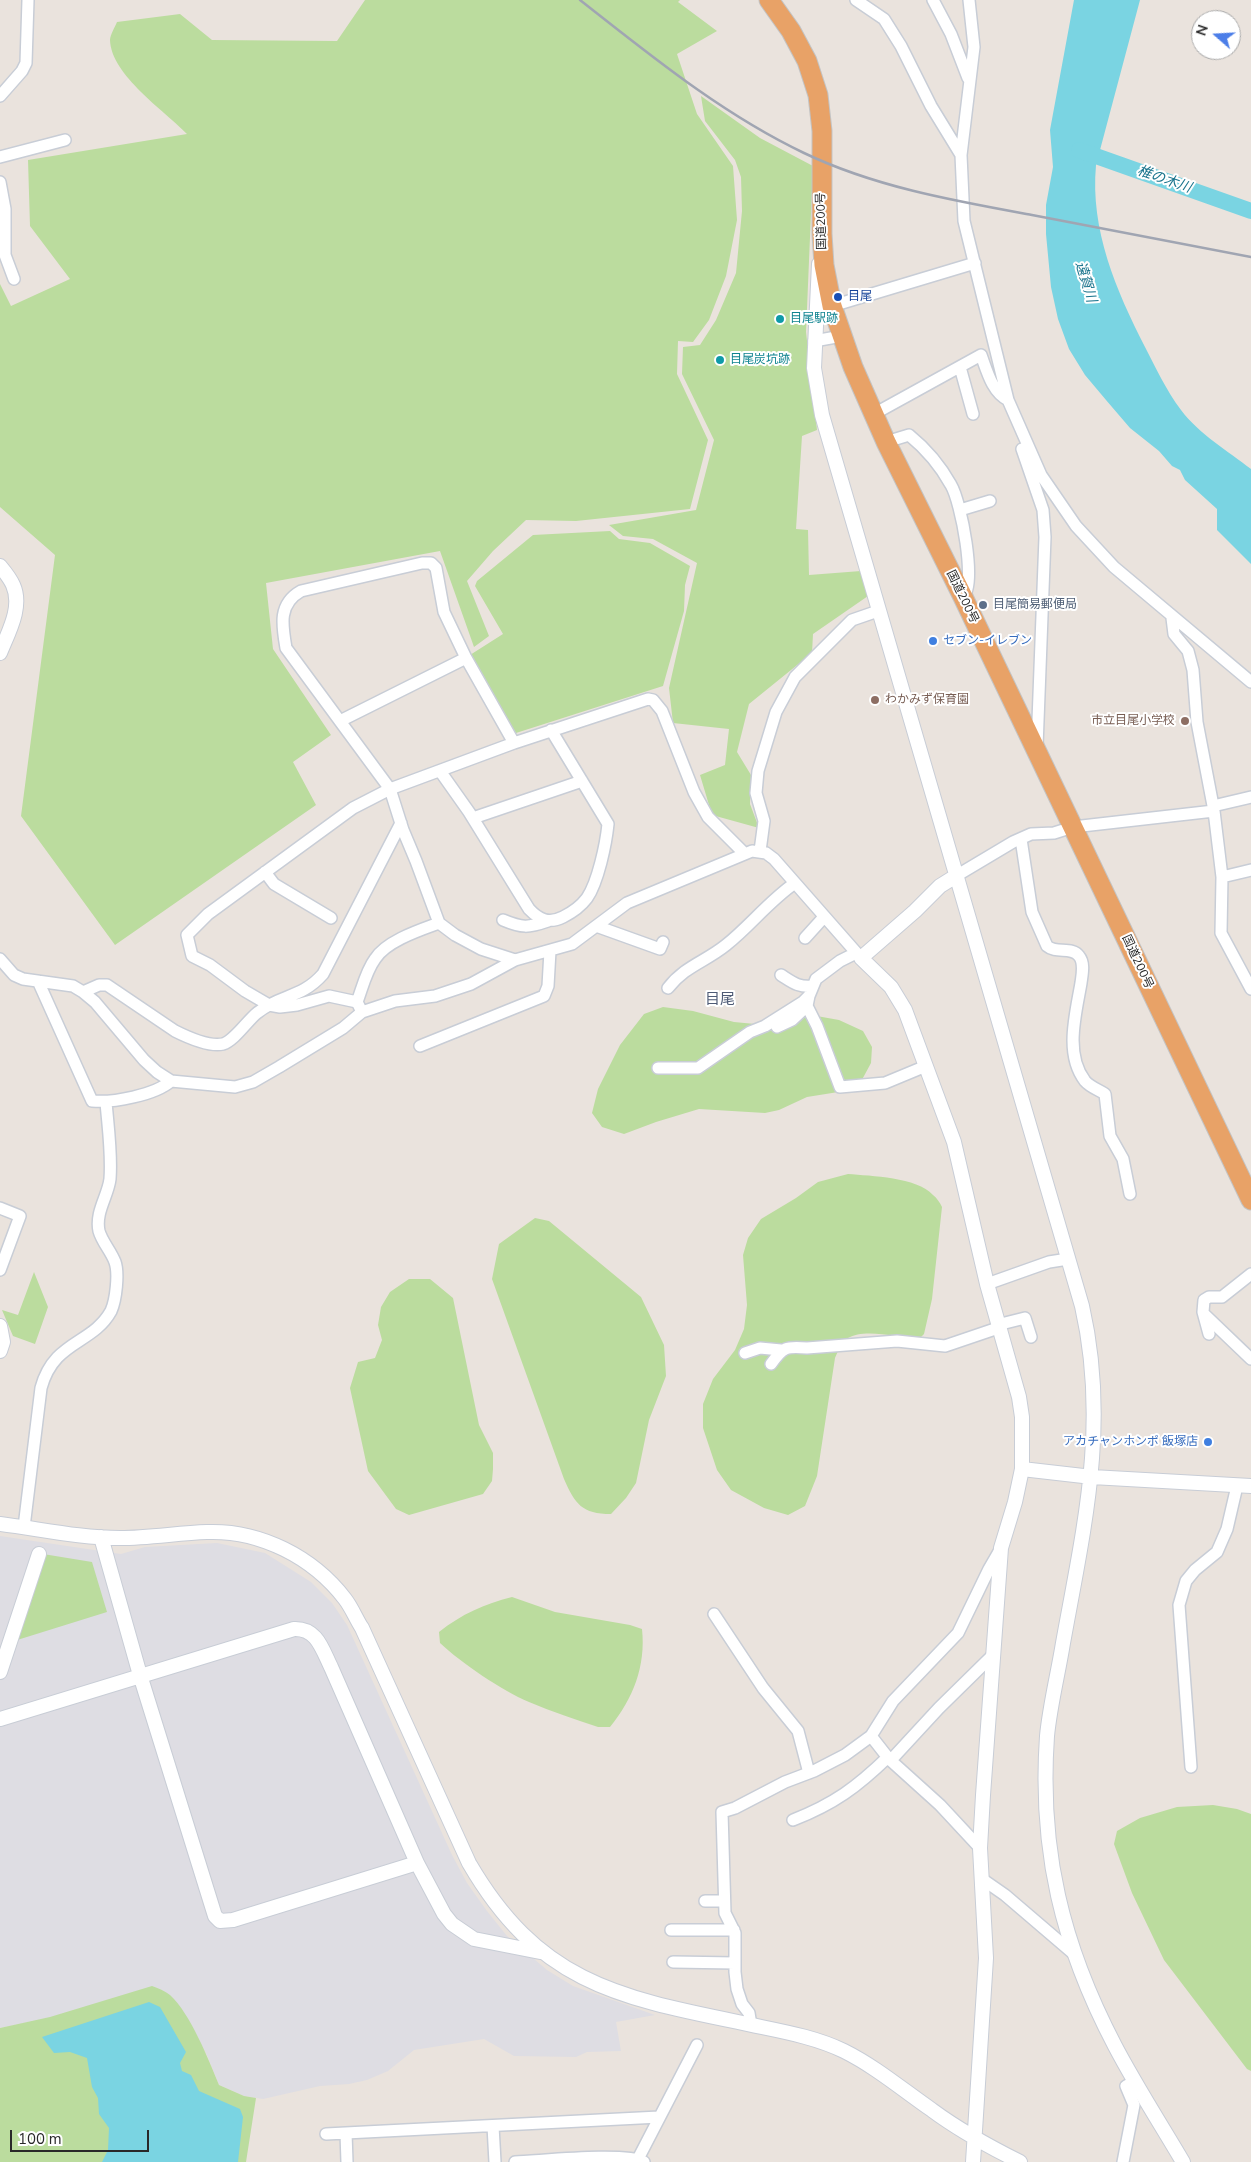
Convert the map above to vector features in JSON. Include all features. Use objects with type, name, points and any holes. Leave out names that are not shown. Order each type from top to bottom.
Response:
[{"type":"highway","name":"国道200号","points":[[769,0],[792,31],[807,61],[818,95],[822,131],[822,234],[824,265],[832,306],[842,336],[886,442],[963,597],[1251,1200]]},
{"type":"street","points":[[0,96],[19,76],[26,63],[28,0]]},
{"type":"street","points":[[856,0],[884,19],[901,46],[931,106],[961,155]]},
{"type":"street","points":[[933,0],[954,42],[970,84]]},
{"type":"street","points":[[969,0],[974,47],[961,155],[964,221],[1008,400],[1018,425],[1041,474],[1076,526],[1114,567],[1172,618],[1251,682]]},
{"type":"street","points":[[0,157],[65,140]]},
{"type":"street","points":[[0,182],[5,209],[5,256],[14,278]]},
{"type":"street","points":[[822,234],[814,341],[814,368],[822,415],[1082,1306],[1092,1360],[1095,1428],[1092,1477],[1048,1734],[1046,1803],[1048,1839],[1059,1904],[1074,1954],[1098,2012],[1183,2162]]},
{"type":"street","points":[[832,306],[975,263]]},
{"type":"street","points":[[814,341],[842,336]]},
{"type":"street","points":[[874,414],[981,355],[997,391],[1008,400]]},
{"type":"street","points":[[960,367],[974,410]]},
{"type":"street","points":[[1018,425],[1021,447],[1043,510],[1045,537],[1037,754]]},
{"type":"street","points":[[886,442],[909,435],[919,443],[951,485],[960,510],[968,568],[968,588],[963,597]]},
{"type":"street","points":[[960,510],[990,501]]},
{"type":"street","points":[[514,743],[466,658],[444,612],[436,568],[431,564],[422,563],[301,591],[292,596],[285,609],[282,625],[286,648],[390,789],[439,923],[455,935],[481,949],[515,960]]},
{"type":"street","points":[[0,566],[14,587],[16,601],[14,616],[0,653]]},
{"type":"street","points":[[760,851],[764,821],[756,793],[758,771],[776,712],[795,677],[852,620],[878,611]]},
{"type":"street","points":[[1172,618],[1174,634],[1188,651],[1192,665],[1197,722],[1214,809],[1222,877],[1221,933],[1251,989]]},
{"type":"street","points":[[340,721],[466,658]]},
{"type":"street","points":[[744,853],[708,817],[694,792],[662,711],[653,700],[642,699],[514,743],[390,789],[353,808],[208,914],[187,935],[192,956],[210,965],[245,991],[269,1005],[280,1007],[297,1005],[329,996],[360,1007],[435,996],[471,984],[515,960],[550,952],[572,944],[627,903],[744,853],[760,851],[774,859],[859,956],[891,987],[905,1010],[954,1142],[965,1182],[987,1284],[1019,1397],[1022,1427],[1022,1469],[1015,1502],[1001,1548],[980,1848],[986,1958],[973,2162]]},
{"type":"street","points":[[503,920],[520,927],[532,927],[567,915],[587,897],[595,878],[607,832],[608,824],[551,730]]},
{"type":"street","points":[[440,771],[473,818],[529,909],[537,917],[548,921]]},
{"type":"street","points":[[473,818],[582,781]]},
{"type":"street","points":[[776,1027],[792,1020],[810,996],[816,979],[827,969],[859,956],[915,911],[940,886],[1021,839],[1032,834],[1054,833],[1073,827],[1214,809],[1251,797]]},
{"type":"street","points":[[83,992],[99,985],[107,985],[186,1037],[223,1044],[231,1039],[258,1012],[269,1005],[301,993],[313,985],[323,974],[401,823]]},
{"type":"street","points":[[1021,839],[1032,912],[1047,946],[1050,950],[1075,953],[1081,961],[1083,968],[1073,1028],[1076,1059],[1079,1070],[1086,1082],[1105,1094],[1110,1136],[1123,1159],[1130,1194]]},
{"type":"street","points":[[1222,877],[1251,870]]},
{"type":"street","points":[[265,872],[274,884],[331,918]]},
{"type":"street","points":[[668,988],[678,975],[724,946],[779,894],[795,883]]},
{"type":"street","points":[[805,938],[824,917]]},
{"type":"street","points":[[0,960],[14,975],[23,979],[73,986],[83,992],[95,1002],[144,1060],[171,1081],[235,1087],[253,1082],[343,1028],[360,1007],[374,959],[383,949],[420,930],[439,923]]},
{"type":"street","points":[[596,926],[660,949],[663,942]]},
{"type":"street","points":[[420,1046],[544,996],[548,986],[550,952]]},
{"type":"street","points":[[781,975],[796,985],[803,987],[810,996],[824,1049],[833,1064],[840,1087],[885,1083],[926,1066]]},
{"type":"street","points":[[38,982],[92,1101],[106,1102],[164,1088],[171,1081]]},
{"type":"street","points":[[658,1068],[698,1068],[750,1032],[765,1026],[804,1002],[810,996]]},
{"type":"street","points":[[24,1527],[41,1388],[45,1375],[52,1362],[65,1350],[102,1323],[111,1310],[115,1298],[115,1264],[99,1231],[100,1210],[110,1180],[106,1102]]},
{"type":"street","points":[[0,1208],[20,1216],[0,1270]]},
{"type":"street","points":[[987,1284],[1049,1262],[1068,1259]]},
{"type":"street","points":[[1209,1334],[1204,1314],[1204,1300],[1209,1297],[1222,1297],[1251,1274]]},
{"type":"street","points":[[1204,1314],[1251,1359]]},
{"type":"street","points":[[745,1353],[760,1348],[781,1350],[792,1347],[807,1348],[897,1342],[945,1346],[1025,1318],[1031,1337]]},
{"type":"street","points":[[0,1326],[3,1342],[0,1351]]},
{"type":"street","points":[[771,1364],[781,1350]]},
{"type":"street","points":[[1022,1469],[1092,1477],[1244,1486],[1217,1552],[1195,1570],[1186,1581],[1179,1605],[1191,1767]]},
{"type":"street","points":[[0,1524],[121,1538],[208,1532],[246,1535],[289,1551],[314,1567],[345,1599],[362,1628],[450,1825],[486,1892],[510,1922],[542,1953],[598,1986],[625,1996],[670,2008],[800,2035],[844,2051],[870,2066],[939,2115],[1020,2162]]},
{"type":"street","points":[[101,1537],[140,1675],[215,1916],[220,1920],[233,1920],[417,1863]]},
{"type":"street","points":[[751,2025],[749,2013],[742,2004],[737,1989],[735,1933],[725,1913],[722,1812],[735,1808],[785,1782],[809,1773],[845,1755],[871,1736],[893,1701],[958,1633],[988,1569],[1001,1548]]},
{"type":"street","points":[[0,1672],[40,1554]]},
{"type":"street","points":[[714,1614],[763,1688],[798,1731],[809,1773]]},
{"type":"street","points":[[0,1719],[300,1628],[313,1634],[331,1667],[417,1863],[444,1914],[462,1932],[486,1943],[542,1953]]},
{"type":"street","points":[[793,1820],[819,1810],[860,1784],[889,1759],[994,1654]]},
{"type":"street","points":[[871,1736],[889,1759],[940,1805],[980,1848]]},
{"type":"street","points":[[982,1879],[1005,1895],[1074,1954]]},
{"type":"street","points":[[705,1901],[724,1901]]},
{"type":"street","points":[[671,1930],[734,1930]]},
{"type":"street","points":[[673,1962],[735,1963]]},
{"type":"street","points":[[515,2162],[605,2158],[641,2160],[659,2118],[697,2045]]},
{"type":"street","points":[[1123,2162],[1134,2105],[1126,2086],[1136,2081]]},
{"type":"street","points":[[326,2134],[659,2118]]},
{"type":"street","points":[[493,2126],[495,2162]]},
{"type":"street","points":[[346,2133],[346,2162]]},
{"type":"shaded area","points":[[0,1536],[121,1554],[145,1547],[217,1543],[265,1553],[311,1582],[332,1603],[347,1625],[452,1855],[467,1883],[487,1911],[507,1936],[547,1970],[573,1986],[655,2015],[616,2022],[621,2051],[587,2052],[576,2057],[514,2056],[484,2039],[414,2050],[388,2071],[367,2080],[349,2084],[320,2086],[263,2099],[244,2096],[219,2085],[206,2053],[185,2016],[169,1995],[0,2028]]},
{"type":"green space","points":[[365,0],[680,0],[678,2],[717,31],[677,54],[697,114],[733,166],[737,220],[726,276],[709,320],[693,342],[678,341],[677,374],[708,440],[690,509],[576,521],[526,520],[493,551],[467,581],[489,636],[474,647],[440,551],[266,583],[273,649],[331,735],[293,762],[316,805],[115,945],[21,816],[55,555],[0,507],[0,284],[11,306],[70,279],[30,226],[28,160],[187,134],[129,79],[119,66],[110,40],[117,22],[180,14],[212,40],[337,41]]},
{"type":"green space","points":[[701,96],[760,138],[813,166],[806,332],[817,430],[802,436],[796,529],[808,530],[809,575],[861,571],[868,596],[813,634],[812,653],[749,704],[737,752],[751,775],[750,804],[759,828],[712,815],[700,775],[725,765],[729,729],[673,723],[669,688],[697,563],[653,539],[623,536],[609,525],[696,510],[714,440],[682,374],[683,347],[700,345],[716,320],[736,273],[742,211],[741,177],[735,160],[705,121]]},
{"type":"green space","points":[[610,531],[619,539],[650,543],[690,566],[685,585],[684,611],[663,686],[516,733],[511,729],[470,655],[503,634],[475,586],[477,581],[533,535]]},
{"type":"green space","points":[[663,1007],[693,1011],[734,1022],[755,1024],[811,1015],[839,1020],[863,1031],[872,1047],[871,1063],[857,1089],[807,1097],[779,1110],[765,1113],[699,1109],[624,1134],[602,1127],[592,1113],[598,1089],[620,1045],[644,1014]]},
{"type":"green space","points":[[848,1174],[893,1178],[916,1184],[926,1189],[938,1201],[942,1207],[932,1299],[924,1334],[918,1340],[872,1333],[855,1335],[848,1338],[842,1344],[835,1358],[817,1476],[805,1506],[788,1515],[764,1508],[731,1490],[717,1470],[703,1428],[703,1404],[713,1379],[735,1350],[744,1329],[747,1305],[743,1255],[748,1238],[761,1219],[818,1182]]},
{"type":"green space","points":[[535,1218],[549,1221],[641,1297],[664,1345],[666,1376],[649,1420],[636,1483],[626,1498],[611,1514],[601,1514],[586,1510],[576,1501],[568,1488],[492,1279],[499,1244]]},
{"type":"green space","points":[[34,1272],[48,1307],[35,1344],[13,1336],[2,1310],[18,1315]]},
{"type":"green space","points":[[409,1279],[430,1279],[453,1298],[479,1425],[493,1453],[493,1469],[492,1481],[483,1494],[409,1515],[396,1509],[368,1471],[350,1388],[358,1362],[375,1358],[382,1340],[378,1325],[381,1307],[390,1292]]},
{"type":"green space","points":[[43,1554],[92,1562],[107,1612],[14,1641]]},
{"type":"green space","points":[[512,1597],[555,1612],[630,1625],[642,1629],[643,1643],[640,1669],[625,1705],[610,1727],[598,1727],[546,1709],[519,1697],[471,1668],[440,1643],[439,1632],[456,1620],[483,1606]]},
{"type":"green space","points":[[1213,1805],[1237,1809],[1251,1814],[1251,2071],[1247,2069],[1164,1960],[1132,1893],[1114,1844],[1117,1831],[1140,1818],[1177,1807]]},
{"type":"green space","points":[[152,1986],[170,1995],[185,2013],[198,2037],[219,2085],[244,2096],[256,2098],[246,2162],[0,2162],[0,2028],[50,2017]]},
{"type":"water","name":"遠賀川","points":[[1074,0],[1140,0],[1096,165],[1095,189],[1101,236],[1107,259],[1124,304],[1171,395],[1196,427],[1251,469],[1251,564],[1217,530],[1217,509],[1185,480],[1180,470],[1172,466],[1159,451],[1130,428],[1085,375],[1069,349],[1058,319],[1051,287],[1046,234],[1046,205],[1053,167],[1050,130]]},
{"type":"water","points":[[149,2002],[160,2007],[186,2052],[180,2063],[182,2071],[191,2075],[199,2091],[240,2109],[243,2117],[238,2162],[102,2162],[108,2150],[109,2128],[99,2114],[98,2098],[92,2087],[87,2058],[70,2052],[54,2053],[42,2037]]},
{"type":"waterway","name":"椎の木川","points":[[1079,150],[1251,211]]},
{"type":"railway","points":[[580,0],[660,62],[716,102],[774,137],[831,165],[916,192],[1251,257]]},
{"type":"place","name":"目尾","points":[[838,297]]},
{"type":"place","name":"目尾駅跡","points":[[780,319]]},
{"type":"place","name":"目尾炭坑跡","points":[[720,360]]},
{"type":"place","name":"目尾簡易郵便局","points":[[983,605]]},
{"type":"place","name":"セブン-イレブン","points":[[933,641]]},
{"type":"place","name":"わかみず保育園","points":[[875,700]]},
{"type":"place","name":"市立目尾小学校","points":[[1185,721]]},
{"type":"place","name":"アカチャンホンポ 飯塚店","points":[[1208,1442]]},
{"type":"district","name":"目尾","points":[[720,1000]]}]
